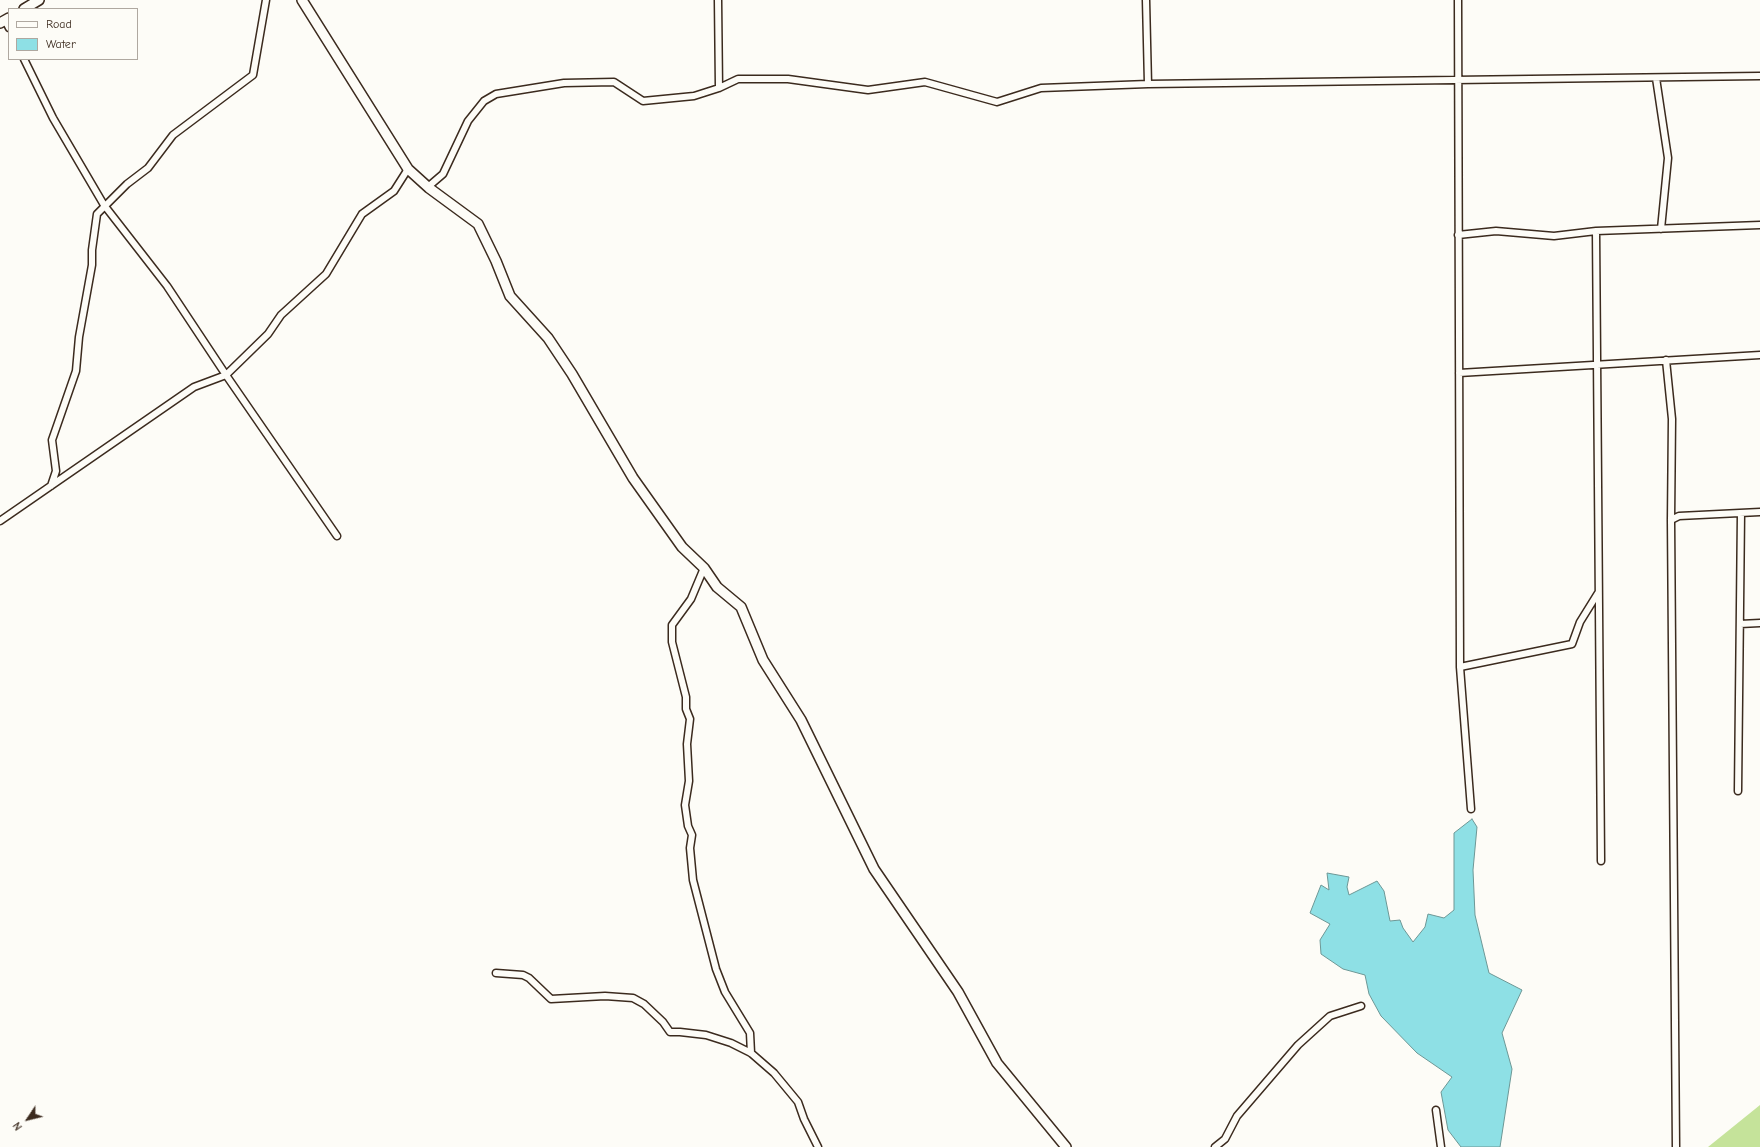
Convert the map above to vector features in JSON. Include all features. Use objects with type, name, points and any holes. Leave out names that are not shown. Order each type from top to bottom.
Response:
[{"type":"street","points":[[26,8],[39,0]]},
{"type":"street","points":[[51,486],[56,472],[52,440],[76,371],[79,337],[92,265],[92,250],[97,214],[104,205],[148,168],[173,135],[253,75],[266,0]]},
{"type":"street","points":[[302,0],[408,169],[429,186],[429,188],[478,224],[496,261],[510,296],[548,338],[572,374],[633,478],[682,547],[704,568],[717,587],[741,607],[762,660],[801,720],[874,869],[958,992],[997,1063],[1066,1147]]},
{"type":"street","points":[[718,0],[719,88]]},
{"type":"street","points":[[1146,0],[1148,84]]},
{"type":"street","points":[[1458,0],[1457,80],[1460,667],[1471,809]]},
{"type":"street","points":[[24,60],[53,118],[104,205],[167,286],[337,536]]},
{"type":"street","points":[[429,186],[443,174],[468,121],[484,102],[496,94],[564,83],[614,82],[643,101],[694,96],[719,88],[738,79],[788,79],[868,90],[925,82],[997,102],[1041,88],[1148,84],[1760,76]]},
{"type":"street","points":[[1656,78],[1668,158],[1661,229]]},
{"type":"street","points":[[0,521],[194,387],[226,374],[268,334],[281,315],[326,274],[362,214],[394,192],[408,169]]},
{"type":"street","points":[[1458,235],[1496,231],[1554,236],[1596,231],[1760,225]]},
{"type":"street","points":[[1596,231],[1601,861]]},
{"type":"street","points":[[1459,373],[1760,355]]},
{"type":"street","points":[[1666,360],[1672,419],[1671,520],[1676,1147]]},
{"type":"street","points":[[1671,520],[1679,516],[1760,512]]},
{"type":"street","points":[[1738,791],[1741,513]]},
{"type":"street","points":[[704,568],[691,599],[672,625],[672,642],[686,696],[686,709],[690,719],[687,744],[689,781],[685,805],[688,826],[692,835],[690,848],[693,880],[716,969],[725,992],[750,1032],[751,1054]]},
{"type":"street","points":[[1460,667],[1572,644],[1580,622],[1598,593]]},
{"type":"street","points":[[1740,624],[1760,623]]},
{"type":"street","points":[[496,973],[522,975],[529,978],[551,999],[605,996],[633,998],[644,1004],[663,1022],[670,1032],[706,1035],[731,1044],[751,1054],[774,1073],[798,1102],[818,1147]]},
{"type":"street","points":[[1215,1147],[1225,1139],[1237,1116],[1298,1045],[1330,1016],[1361,1006]]},
{"type":"street","points":[[1436,1110],[1441,1147]]},
{"type":"green space","points":[[1760,1105],[1760,1147],[1708,1147]]},
{"type":"water","points":[[1472,819],[1477,827],[1473,870],[1475,915],[1489,973],[1522,990],[1502,1033],[1512,1069],[1500,1147],[1461,1147],[1448,1130],[1441,1092],[1452,1077],[1417,1053],[1381,1016],[1369,994],[1365,975],[1343,969],[1321,954],[1320,940],[1330,924],[1310,913],[1321,885],[1329,890],[1327,873],[1349,877],[1347,887],[1349,895],[1377,881],[1384,891],[1390,921],[1400,920],[1403,928],[1413,942],[1425,927],[1428,914],[1444,918],[1454,910],[1454,833]]}]
